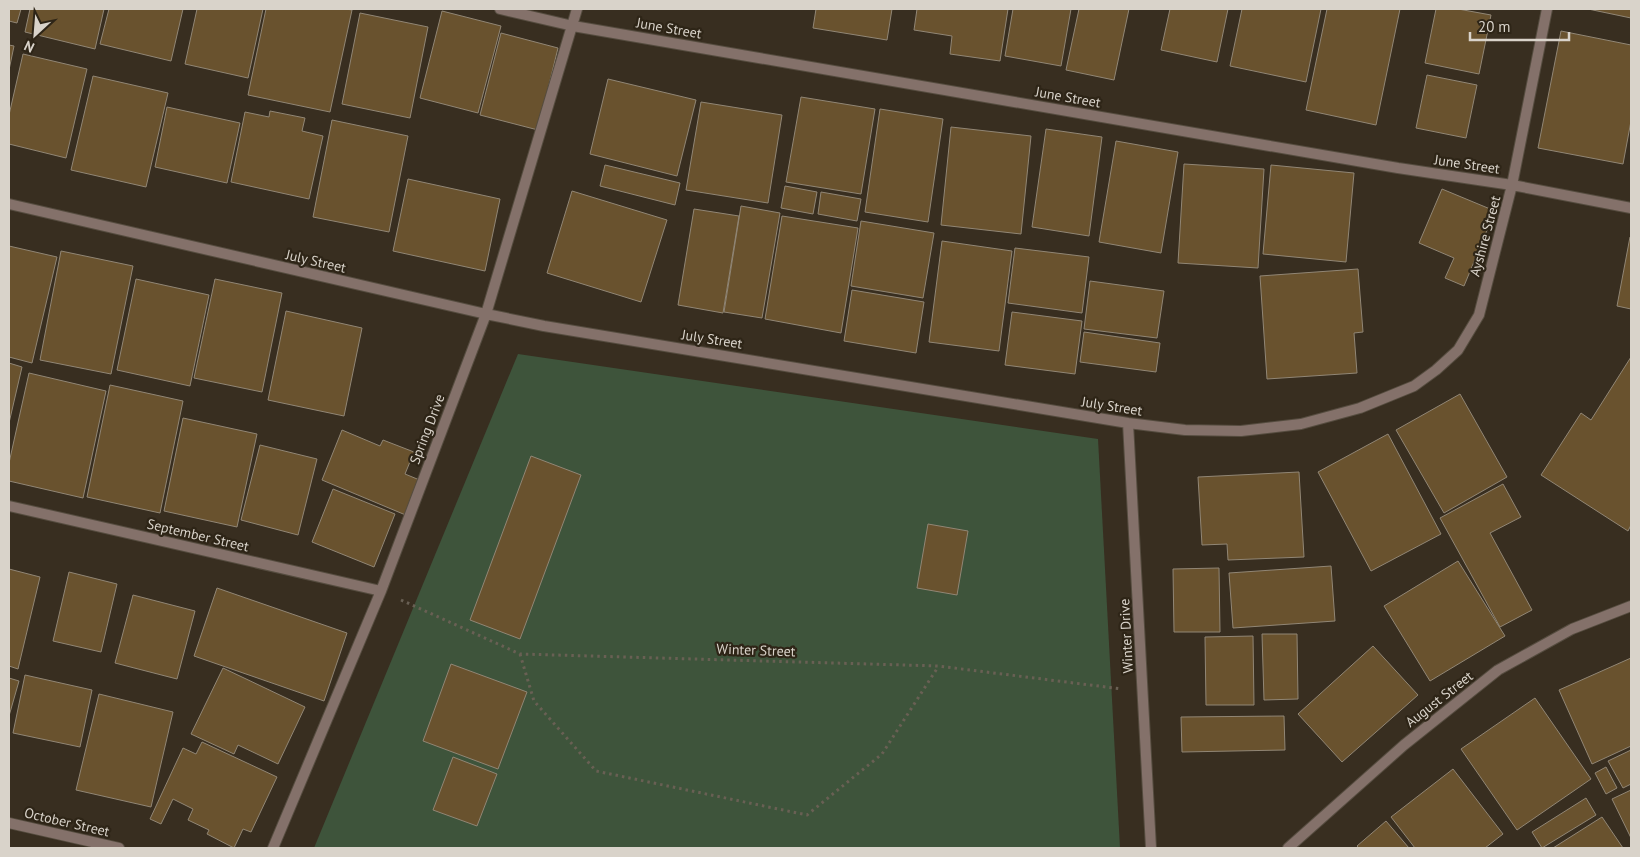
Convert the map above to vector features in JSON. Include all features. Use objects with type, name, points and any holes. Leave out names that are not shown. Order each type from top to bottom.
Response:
[{"type":"street","name":"June Street","points":[[500,9],[572,26],[1398,168],[1512,185],[1631,208]]},
{"type":"street","name":"Spring Drive","points":[[273,848],[380,591],[486,314],[577,9]]},
{"type":"street","name":"Ayshire Street","points":[[1414,386],[1436,370],[1458,350],[1479,315],[1512,185],[1547,9]]},
{"type":"street","name":"July Street","points":[[9,204],[544,326],[1128,423],[1185,430],[1242,431],[1301,424],[1360,408],[1414,386]]},
{"type":"street","name":"Winter Drive","points":[[1128,423],[1151,848]]},
{"type":"street","name":"September Street","points":[[9,506],[380,591]]},
{"type":"street","name":"August Street","points":[[1288,848],[1404,745],[1498,670],[1572,629],[1631,606]]},
{"type":"street","name":"October Street","points":[[9,823],[119,848]]},
{"type":"path","name":"Winter Street","points":[[380,591],[520,654],[938,666],[1142,692]]},
{"type":"path","points":[[520,654],[534,701],[596,771],[807,815],[882,754],[938,666]]},
{"type":"green space","points":[[518,354],[1098,439],[1120,848],[314,848]]},
{"type":"building","points":[[9,9],[21,9],[17,23],[9,21]]},
{"type":"building","points":[[30,9],[104,9],[95,49],[25,32]]},
{"type":"building","points":[[109,9],[183,9],[171,61],[100,44]]},
{"type":"building","points":[[197,9],[263,9],[248,78],[185,64]]},
{"type":"building","points":[[266,9],[352,10],[330,112],[248,95]]},
{"type":"building","points":[[816,9],[892,9],[887,40],[813,28]]},
{"type":"building","points":[[917,9],[1008,9],[1000,61],[950,54],[952,36],[914,30]]},
{"type":"building","points":[[1013,9],[1071,9],[1061,66],[1005,56]]},
{"type":"building","points":[[1079,9],[1129,9],[1114,80],[1066,70]]},
{"type":"building","points":[[1170,9],[1228,9],[1217,62],[1161,50]]},
{"type":"building","points":[[1242,9],[1321,9],[1306,82],[1230,66]]},
{"type":"building","points":[[1327,9],[1400,9],[1376,125],[1306,110]]},
{"type":"building","points":[[1436,9],[1458,9],[1491,15],[1479,74],[1425,63]]},
{"type":"building","points":[[1588,9],[1631,9],[1631,18]]},
{"type":"building","points":[[442,11],[501,26],[478,113],[420,98]]},
{"type":"building","points":[[360,13],[428,27],[410,118],[342,104]]},
{"type":"building","points":[[1561,31],[1631,45],[1631,121],[1623,164],[1538,148]]},
{"type":"building","points":[[501,33],[558,48],[538,130],[480,115]]},
{"type":"building","points":[[9,45],[14,46],[9,70]]},
{"type":"building","points":[[23,54],[87,69],[66,158],[9,144],[9,115]]},
{"type":"building","points":[[1427,75],[1477,85],[1466,138],[1416,128]]},
{"type":"building","points":[[93,76],[168,93],[146,187],[71,170]]},
{"type":"building","points":[[608,79],[696,100],[677,176],[590,154]]},
{"type":"building","points":[[801,97],[875,109],[861,194],[786,182]]},
{"type":"building","points":[[701,102],[782,115],[768,203],[686,190]]},
{"type":"building","points":[[167,107],[240,123],[227,183],[155,167]]},
{"type":"building","points":[[880,109],[943,119],[928,222],[865,212]]},
{"type":"building","points":[[270,111],[305,118],[302,131],[323,136],[309,199],[231,182],[245,112],[269,117]]},
{"type":"building","points":[[332,120],[408,136],[389,232],[313,217]]},
{"type":"building","points":[[951,127],[1031,136],[1021,234],[941,225]]},
{"type":"building","points":[[1046,129],[1102,137],[1089,236],[1032,227]]},
{"type":"building","points":[[1116,141],[1178,152],[1161,253],[1099,242]]},
{"type":"building","points":[[1184,164],[1264,169],[1258,268],[1178,263]]},
{"type":"building","points":[[605,165],[680,183],[675,205],[600,186]]},
{"type":"building","points":[[1271,165],[1354,173],[1346,262],[1263,254]]},
{"type":"building","points":[[408,179],[500,199],[485,271],[393,251]]},
{"type":"building","points":[[785,186],[817,192],[813,214],[781,208]]},
{"type":"building","points":[[1442,189],[1495,211],[1464,286],[1445,278],[1454,258],[1419,243]]},
{"type":"building","points":[[572,191],[667,220],[641,302],[547,273]]},
{"type":"building","points":[[821,192],[861,199],[857,221],[818,214]]},
{"type":"building","points":[[741,206],[780,213],[762,318],[724,312]]},
{"type":"building","points":[[694,209],[739,216],[723,313],[678,305]]},
{"type":"building","points":[[782,216],[858,228],[841,333],[765,319]]},
{"type":"building","points":[[861,221],[934,233],[923,298],[851,286]]},
{"type":"building","points":[[1631,237],[1631,309],[1617,306]]},
{"type":"building","points":[[942,241],[1012,251],[999,351],[929,342]]},
{"type":"building","points":[[9,246],[57,257],[32,363],[9,357]]},
{"type":"building","points":[[1015,248],[1089,257],[1082,313],[1008,303]]},
{"type":"building","points":[[61,251],[133,266],[111,374],[40,360]]},
{"type":"building","points":[[1358,269],[1363,332],[1354,333],[1357,373],[1267,379],[1260,276]]},
{"type":"building","points":[[136,279],[209,295],[190,386],[117,370]]},
{"type":"building","points":[[215,279],[282,293],[262,392],[194,378]]},
{"type":"building","points":[[1090,281],[1164,291],[1157,338],[1084,329]]},
{"type":"building","points":[[852,290],[924,302],[916,353],[844,341]]},
{"type":"building","points":[[286,311],[362,328],[344,416],[268,400]]},
{"type":"building","points":[[1012,312],[1082,321],[1075,374],[1005,365]]},
{"type":"building","points":[[1084,332],[1160,343],[1156,372],[1080,362]]},
{"type":"building","points":[[1631,357],[1631,525],[1628,531],[1541,475],[1581,413],[1591,420]]},
{"type":"building","points":[[9,363],[22,367],[9,423]]},
{"type":"building","points":[[29,373],[106,391],[83,498],[9,481],[9,463]]},
{"type":"building","points":[[110,385],[183,401],[160,513],[87,497]]},
{"type":"building","points":[[1460,394],[1507,477],[1444,513],[1396,430]]},
{"type":"building","points":[[183,418],[257,434],[237,527],[164,511]]},
{"type":"building","points":[[342,430],[380,446],[383,440],[414,452],[405,474],[422,481],[408,516],[322,480]]},
{"type":"building","points":[[1388,434],[1441,534],[1371,571],[1318,472]]},
{"type":"building","points":[[260,445],[317,459],[298,535],[241,520]]},
{"type":"building","points":[[531,456],[581,475],[520,639],[470,620]]},
{"type":"building","points":[[1299,472],[1304,557],[1228,560],[1227,544],[1202,545],[1198,477]]},
{"type":"building","points":[[1503,484],[1521,517],[1490,533],[1532,610],[1500,627],[1440,518]]},
{"type":"building","points":[[333,489],[395,514],[374,567],[312,542]]},
{"type":"building","points":[[928,524],[968,531],[957,595],[917,588]]},
{"type":"building","points":[[1458,561],[1505,636],[1430,681],[1384,606]]},
{"type":"building","points":[[1331,566],[1335,621],[1233,628],[1229,573]]},
{"type":"building","points":[[1219,568],[1220,632],[1174,632],[1173,569]]},
{"type":"building","points":[[9,569],[40,577],[18,669],[9,666]]},
{"type":"building","points":[[69,572],[117,584],[101,652],[53,641]]},
{"type":"building","points":[[217,588],[347,633],[324,701],[194,656]]},
{"type":"building","points":[[133,595],[195,611],[177,679],[115,663]]},
{"type":"building","points":[[1262,634],[1297,634],[1298,699],[1264,700]]},
{"type":"building","points":[[1253,636],[1254,705],[1206,705],[1205,637]]},
{"type":"building","points":[[1373,646],[1418,695],[1342,762],[1298,714]]},
{"type":"building","points":[[1631,658],[1631,746],[1592,764],[1559,690]]},
{"type":"building","points":[[451,664],[527,692],[498,769],[423,741]]},
{"type":"building","points":[[223,668],[305,707],[278,764],[238,745],[234,754],[191,734]]},
{"type":"building","points":[[25,675],[92,690],[80,747],[13,733]]},
{"type":"building","points":[[9,678],[19,681],[9,716]]},
{"type":"building","points":[[99,694],[173,712],[151,807],[76,790]]},
{"type":"building","points":[[1535,698],[1591,779],[1517,830],[1461,749]]},
{"type":"building","points":[[1284,716],[1285,750],[1182,752],[1181,717]]},
{"type":"building","points":[[202,742],[277,777],[251,832],[243,829],[234,848],[207,834],[209,830],[188,820],[193,809],[173,799],[161,824],[150,819],[183,748],[196,754]]},
{"type":"building","points":[[1631,750],[1631,784],[1623,788],[1608,761]]},
{"type":"building","points":[[453,757],[497,774],[477,826],[433,810]]},
{"type":"building","points":[[1606,767],[1617,788],[1606,794],[1595,773]]},
{"type":"building","points":[[1453,769],[1503,834],[1485,848],[1415,848],[1391,817]]},
{"type":"building","points":[[1631,790],[1631,838],[1612,799]]},
{"type":"building","points":[[1586,798],[1596,815],[1542,848],[1532,832]]},
{"type":"building","points":[[1602,817],[1623,848],[1553,848]]},
{"type":"building","points":[[1386,821],[1409,848],[1359,848],[1357,846]]}]
